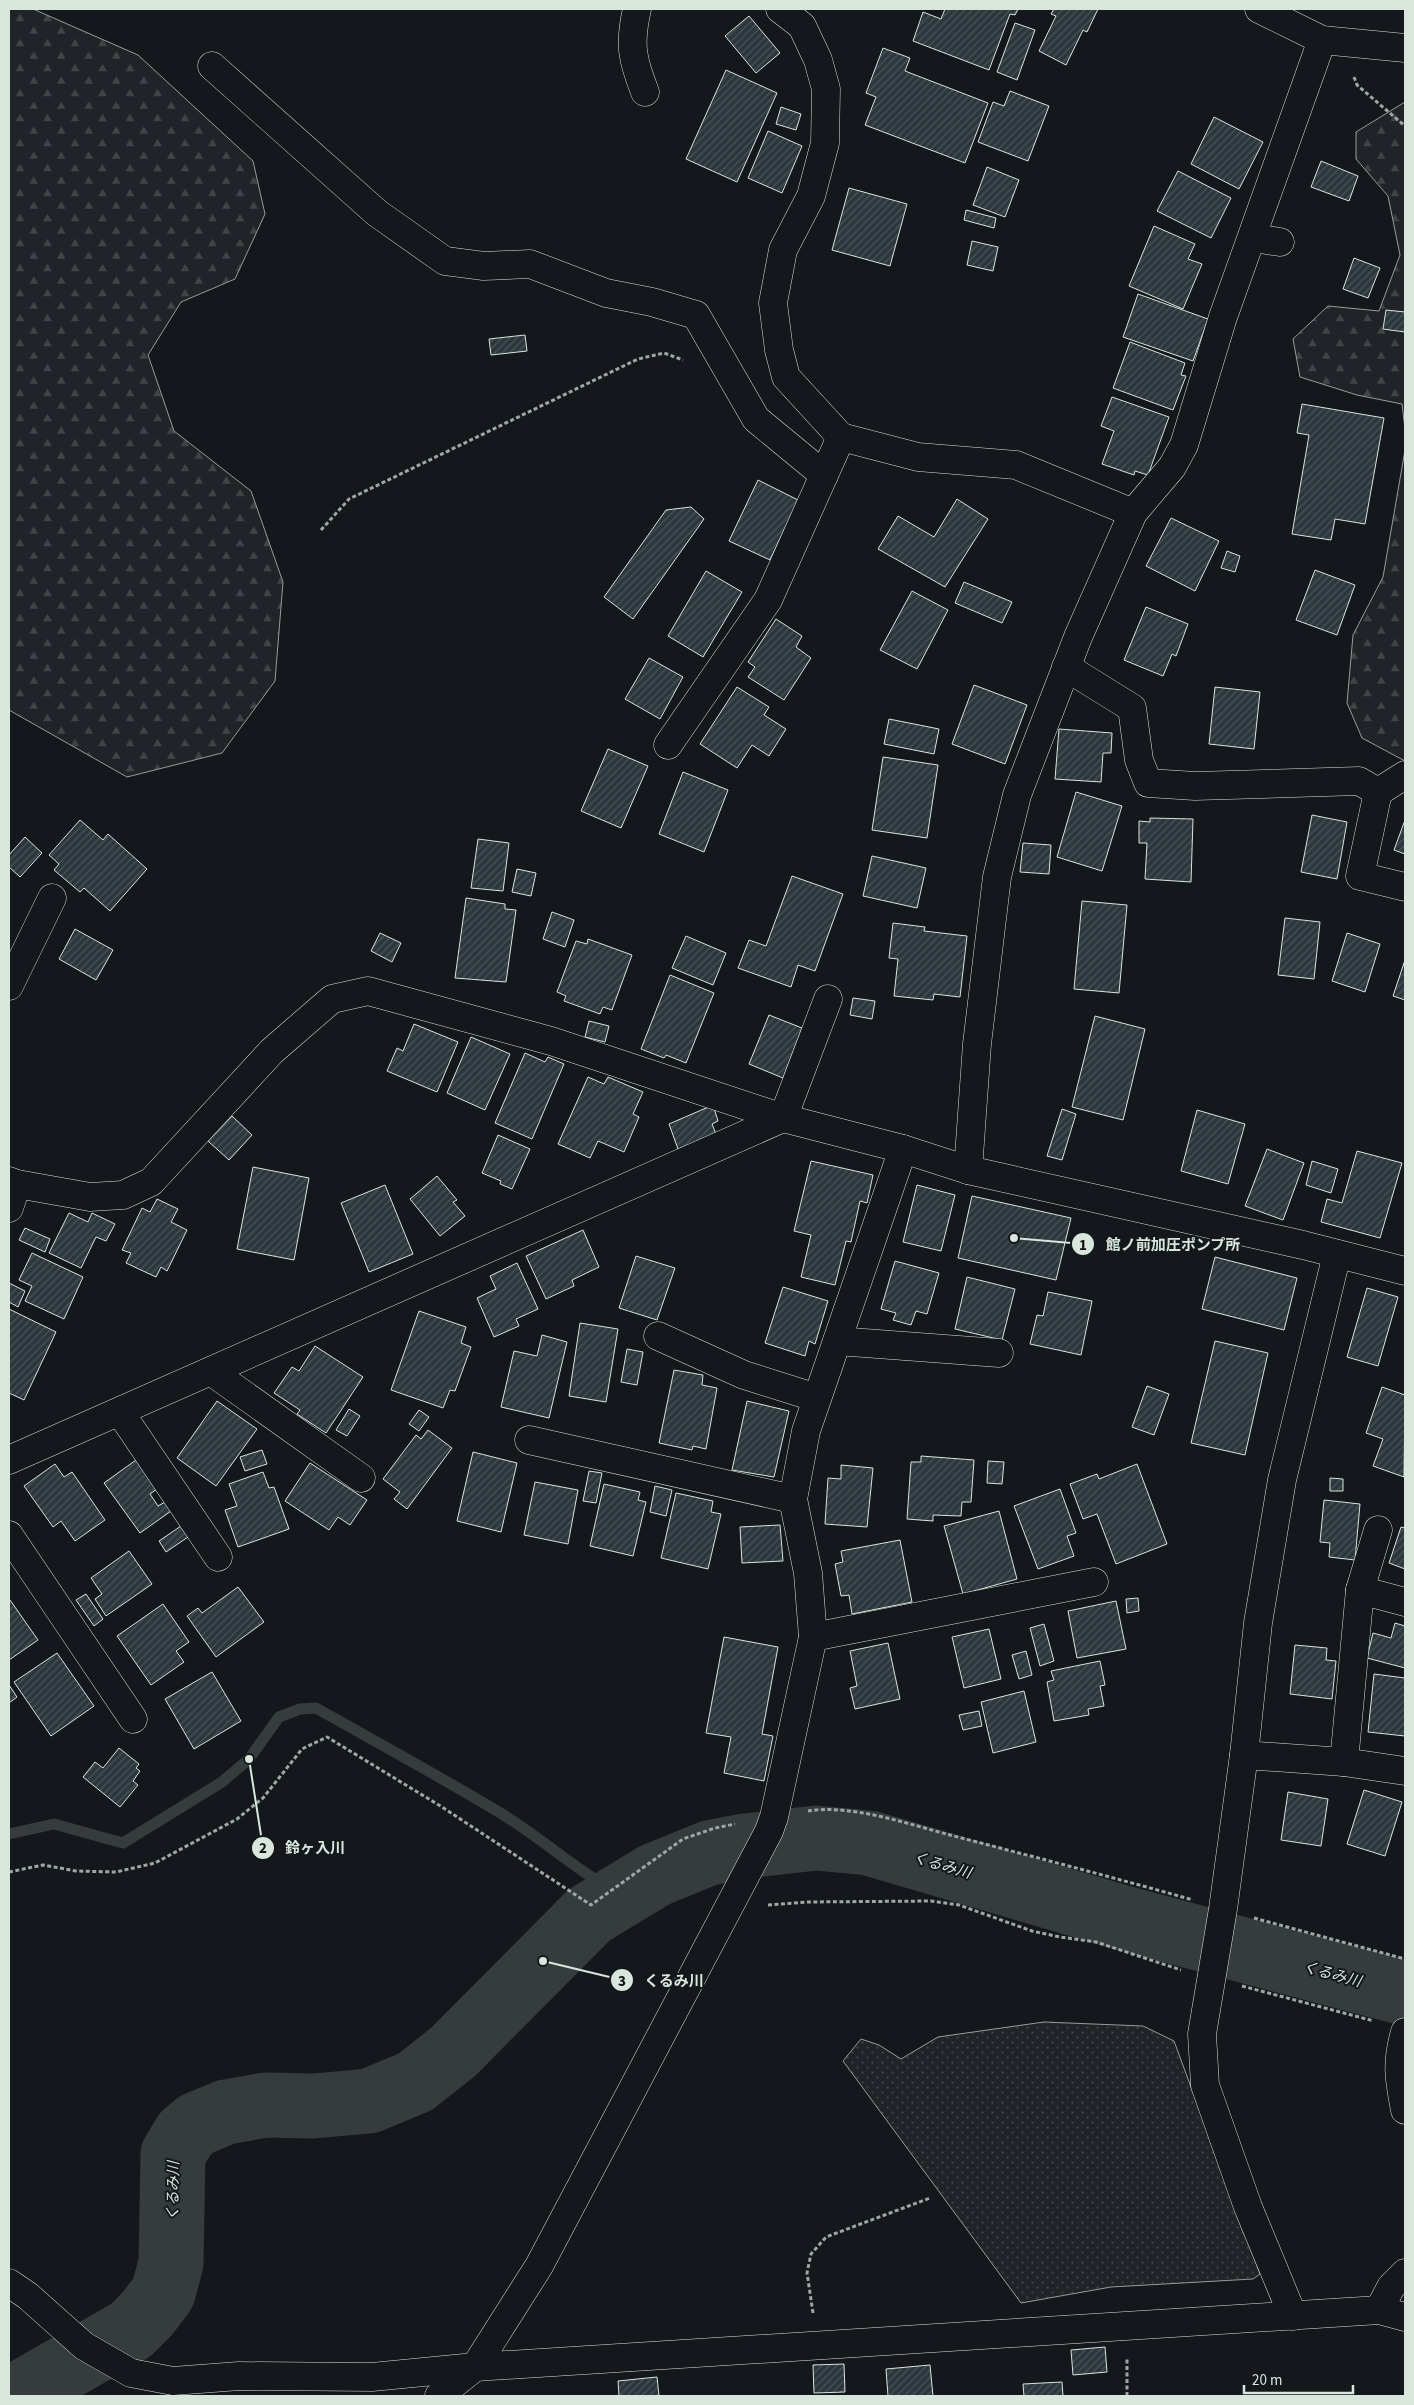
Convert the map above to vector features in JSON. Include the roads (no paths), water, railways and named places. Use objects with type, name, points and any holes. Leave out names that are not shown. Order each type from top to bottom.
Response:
[{"type":"street","points":[[637,9],[632,31],[633,62],[645,92]]},
{"type":"street","points":[[780,9],[802,26],[818,60],[826,89],[825,143],[811,196],[783,250],[773,303],[778,350],[786,377],[841,437],[918,456],[1016,465],[1133,513]]},
{"type":"street","points":[[1259,9],[1322,40],[1405,48]]},
{"type":"street","points":[[968,1170],[977,1044],[997,877],[1017,795],[1066,668],[1133,513],[1172,467],[1184,445],[1224,317],[1322,40]]},
{"type":"street","points":[[212,66],[377,212],[446,261],[484,266],[530,264],[606,293],[652,302],[696,316],[756,420],[824,475]]},
{"type":"street","points":[[1253,238],[1280,242]]},
{"type":"street","points":[[668,745],[768,600],[841,437]]},
{"type":"street","points":[[1066,668],[1132,708],[1139,760],[1148,783],[1195,786],[1359,781],[1378,792]]},
{"type":"street","points":[[1405,775],[1378,792],[1360,876],[1405,887]]},
{"type":"street","points":[[9,986],[52,898]]},
{"type":"street","points":[[12,1191],[90,1197],[123,1195],[151,1182],[272,1051],[332,999],[368,991],[551,1041],[783,1118],[903,1149],[968,1170],[1405,1271]]},
{"type":"street","points":[[9,1460],[212,1372],[783,1118],[828,999]]},
{"type":"street","points":[[439,2396],[475,2367],[539,2266],[730,1908],[772,1824],[813,1638],[808,1573],[793,1499],[806,1430],[903,1149]]},
{"type":"street","points":[[1293,2316],[1248,2207],[1205,2085],[1202,2034],[1223,1909],[1244,1755],[1258,1623],[1282,1480],[1337,1254]]},
{"type":"street","points":[[658,1336],[744,1375],[817,1398]]},
{"type":"street","points":[[837,1341],[999,1353]]},
{"type":"street","points":[[212,1372],[361,1478]]},
{"type":"street","points":[[120,1412],[218,1557]]},
{"type":"street","points":[[529,1440],[793,1499]]},
{"type":"street","points":[[1344,1762],[1360,1590],[1378,1530]]},
{"type":"street","points":[[9,1535],[133,1719]]},
{"type":"street","points":[[813,1638],[1094,1582]]},
{"type":"street","points":[[1360,1590],[1405,1602]]},
{"type":"street","points":[[1244,1755],[1344,1762],[1405,1771]]},
{"type":"street","points":[[1405,2032],[1398,2054],[1405,2110]]},
{"type":"street","points":[[1379,2310],[1390,2287],[1405,2273]]},
{"type":"street","points":[[9,2283],[28,2296],[84,2346],[131,2373],[173,2381],[239,2376],[372,2376],[475,2367],[1379,2310],[1405,2318]]},
{"type":"waterway","points":[[9,1834],[54,1824],[123,1843],[222,1782],[249,1759],[279,1717],[300,1709],[316,1708],[502,1814],[591,1877],[622,1895]]},
{"type":"waterway","name":"くるみ川","points":[[16,2396],[131,2330],[147,2314],[163,2293],[171,2263],[173,2154],[185,2134],[197,2124],[226,2112],[266,2105],[313,2106],[369,2101],[415,2082],[453,2052],[589,1915],[655,1875],[709,1853],[745,1846],[816,1838],[869,1843],[1127,1919],[1405,1993]]},
{"type":"place","name":"館ノ前加圧ポンプ所","points":[[1014,1238]]},
{"type":"place","name":"鈴ヶ入川","points":[[249,1759]]},
{"type":"place","name":"くるみ川","points":[[543,1961]]}]
